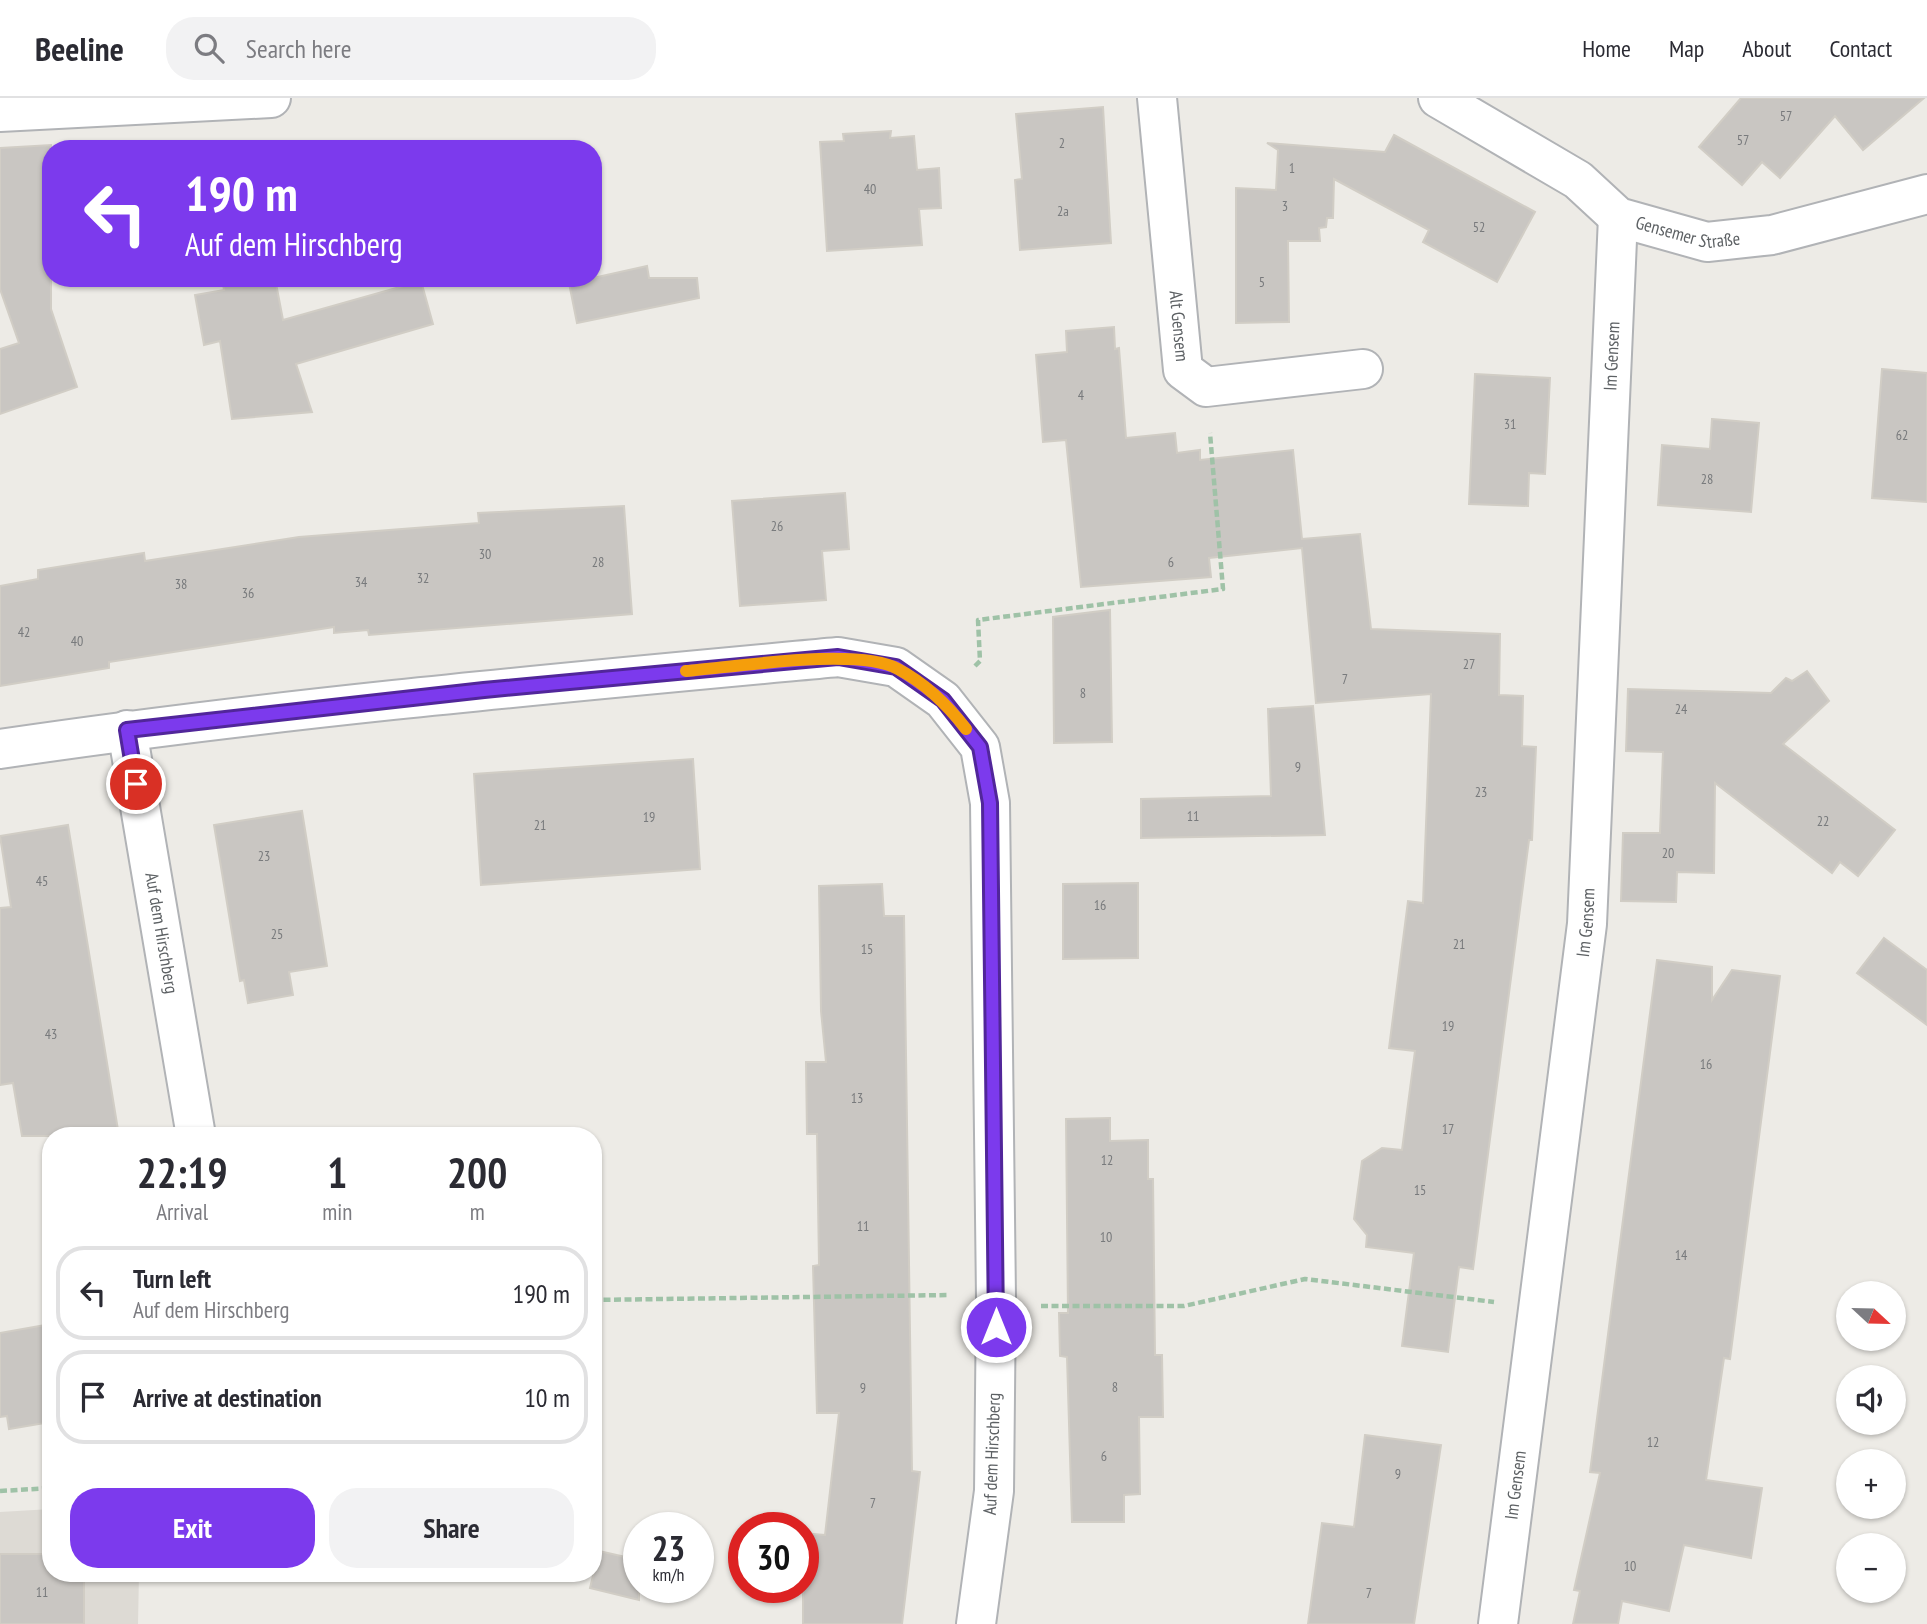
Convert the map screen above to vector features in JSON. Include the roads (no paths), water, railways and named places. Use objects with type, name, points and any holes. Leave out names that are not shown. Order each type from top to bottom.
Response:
[{"type":"street","points":[[0,112],[271,98]]},
{"type":"street","name":"Alt Gensem","points":[[1157,98],[1183,370],[1206,387],[1363,369]]},
{"type":"street","name":"Gensemer Straße","points":[[1438,98],[1578,180],[1618,217],[1707,242],[1772,235],[1927,194]]},
{"type":"street","name":"Im Gensem","points":[[1498,1624],[1587,924],[1618,217]]},
{"type":"street","name":"Auf dem Hirschberg","points":[[0,749],[127,730],[484,690],[838,657],[896,667],[943,700],[980,747],[990,803],[996,1299],[994,1491],[976,1624]]},
{"type":"street","name":"Auf dem Hirschberg","points":[[127,730],[194,1127]]}]
